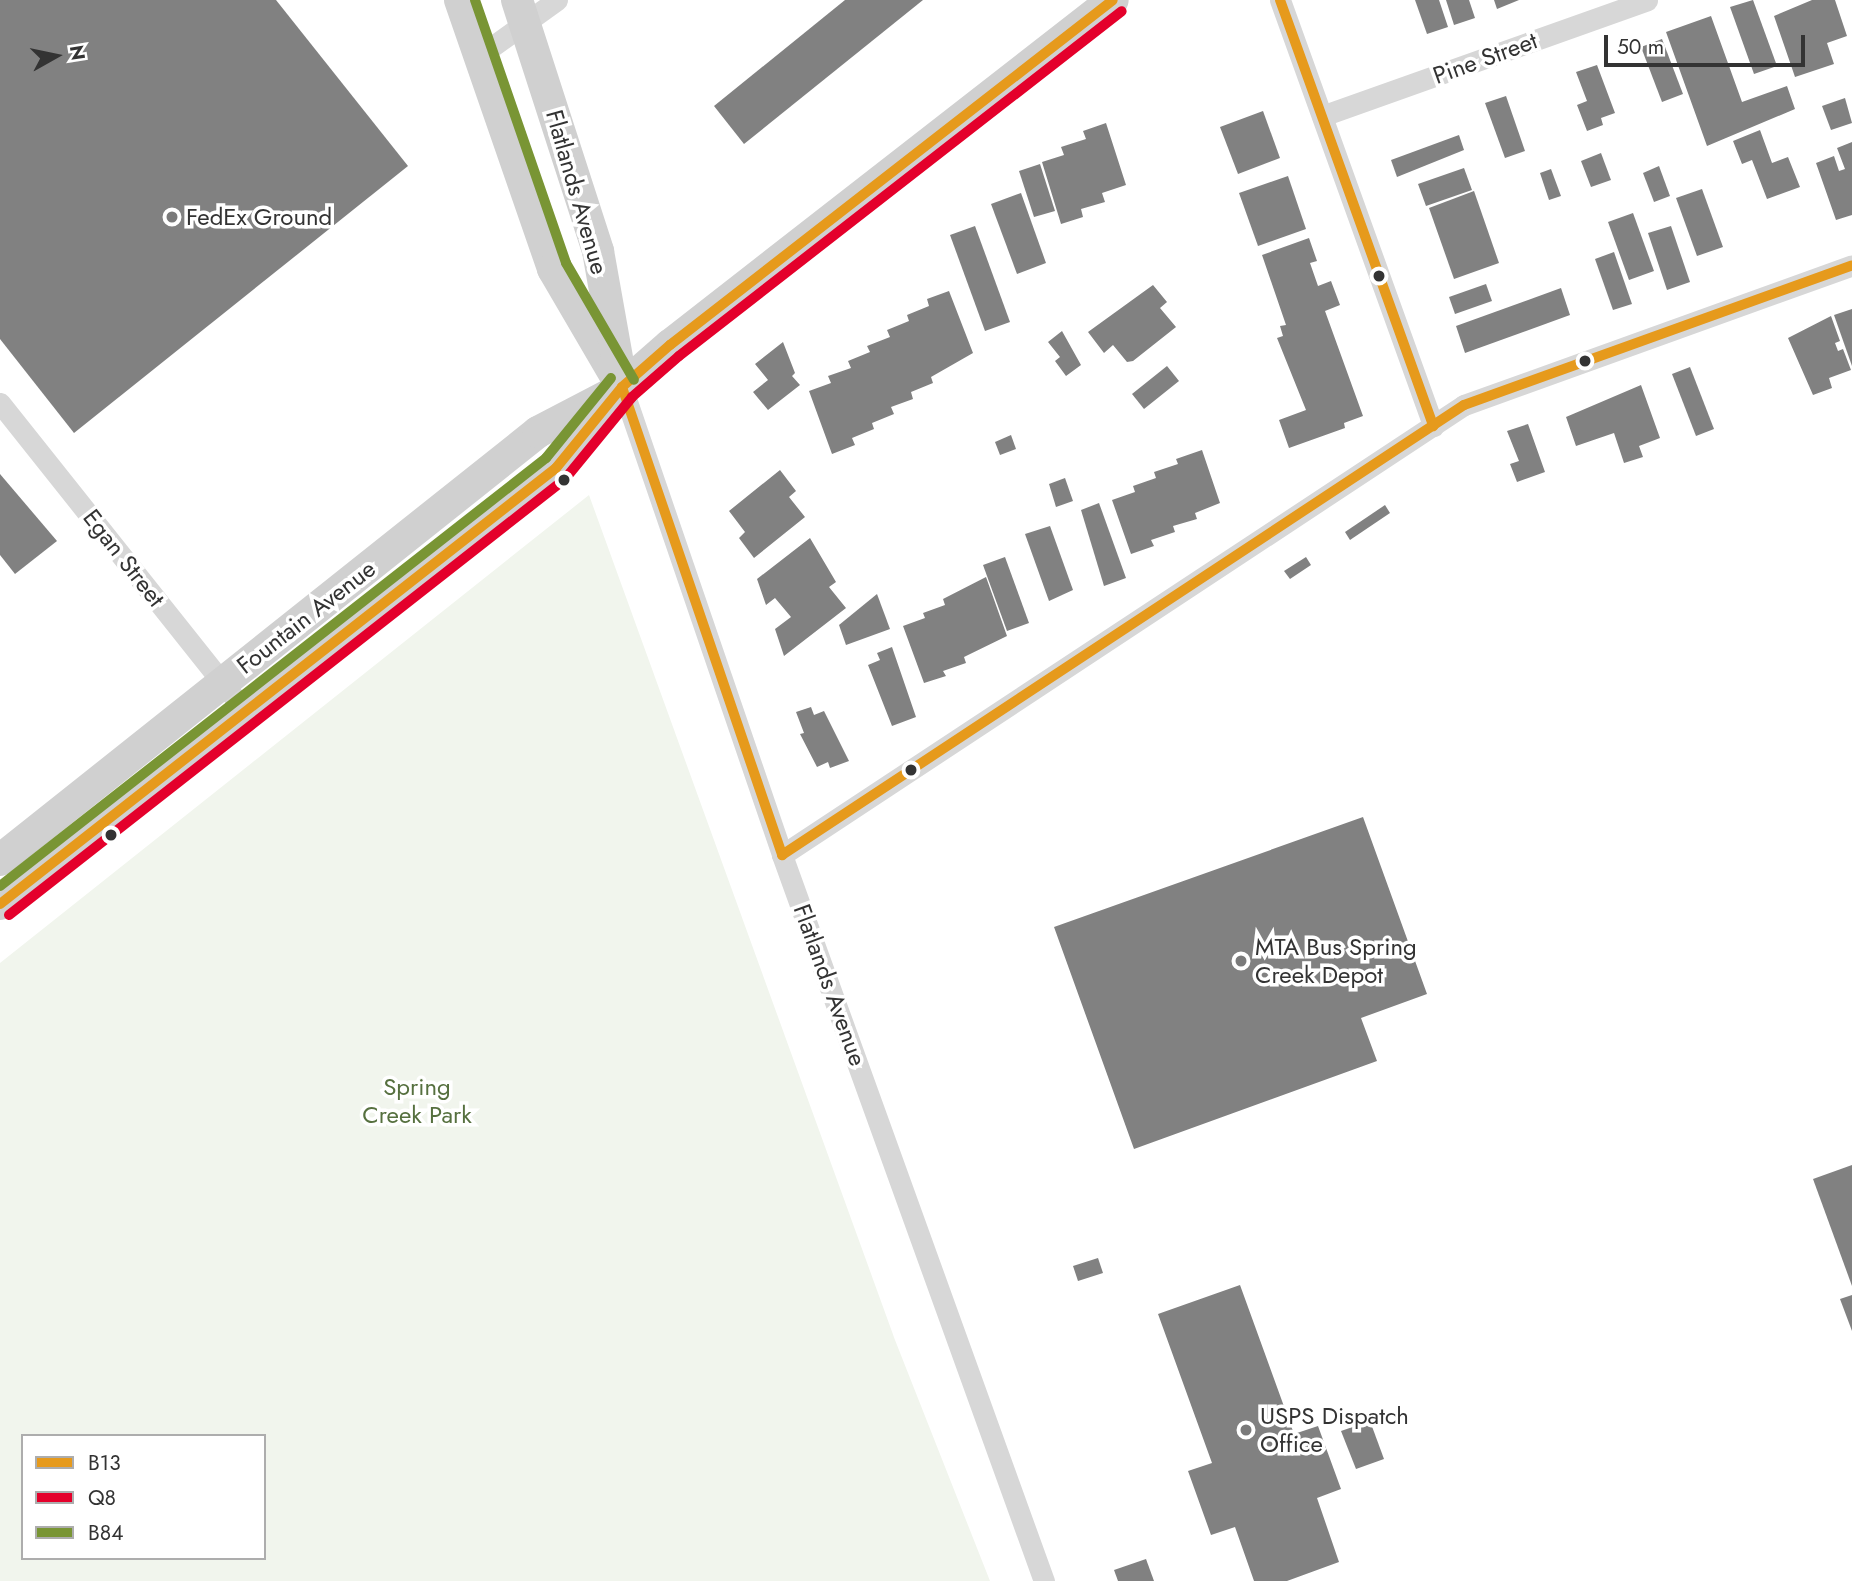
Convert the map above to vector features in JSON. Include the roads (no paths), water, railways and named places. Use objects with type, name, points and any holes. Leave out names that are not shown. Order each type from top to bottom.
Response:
[{"type":"main road","name":"Flatlands Avenue","points":[[460,0],[553,269],[622,387]]},
{"type":"main road","name":"Fountain Avenue","points":[[0,860],[538,432],[622,387],[868,188],[1112,0]]},
{"type":"main road","name":"Flatlands Avenue","points":[[522,11],[598,251],[622,387]]},
{"type":"main road","name":"Fountain Avenue","points":[[2,899],[247,715],[556,468],[622,387]]},
{"type":"street","points":[[480,56],[522,11],[557,0]]},
{"type":"street","points":[[1280,0],[1433,426]]},
{"type":"street","name":"Pine Street","points":[[1322,116],[1647,0]]},
{"type":"street","points":[[782,855],[1464,405],[1852,265]]},
{"type":"street","name":"Flatlands Avenue","points":[[622,387],[782,855],[1044,1581]]},
{"type":"street","name":"Egan Street","points":[[0,402],[247,715]]},
{"type":"place","name":"FedEx Ground","points":[[172,217]]},
{"type":"place","name":"MTA Bus Spring Creek Depot","points":[[1241,961]]},
{"type":"place","name":"USPS Dispatch Office","points":[[1246,1430]]},
{"type":"park label","name":"Spring Creek Park","points":[[417,1101]]}]
